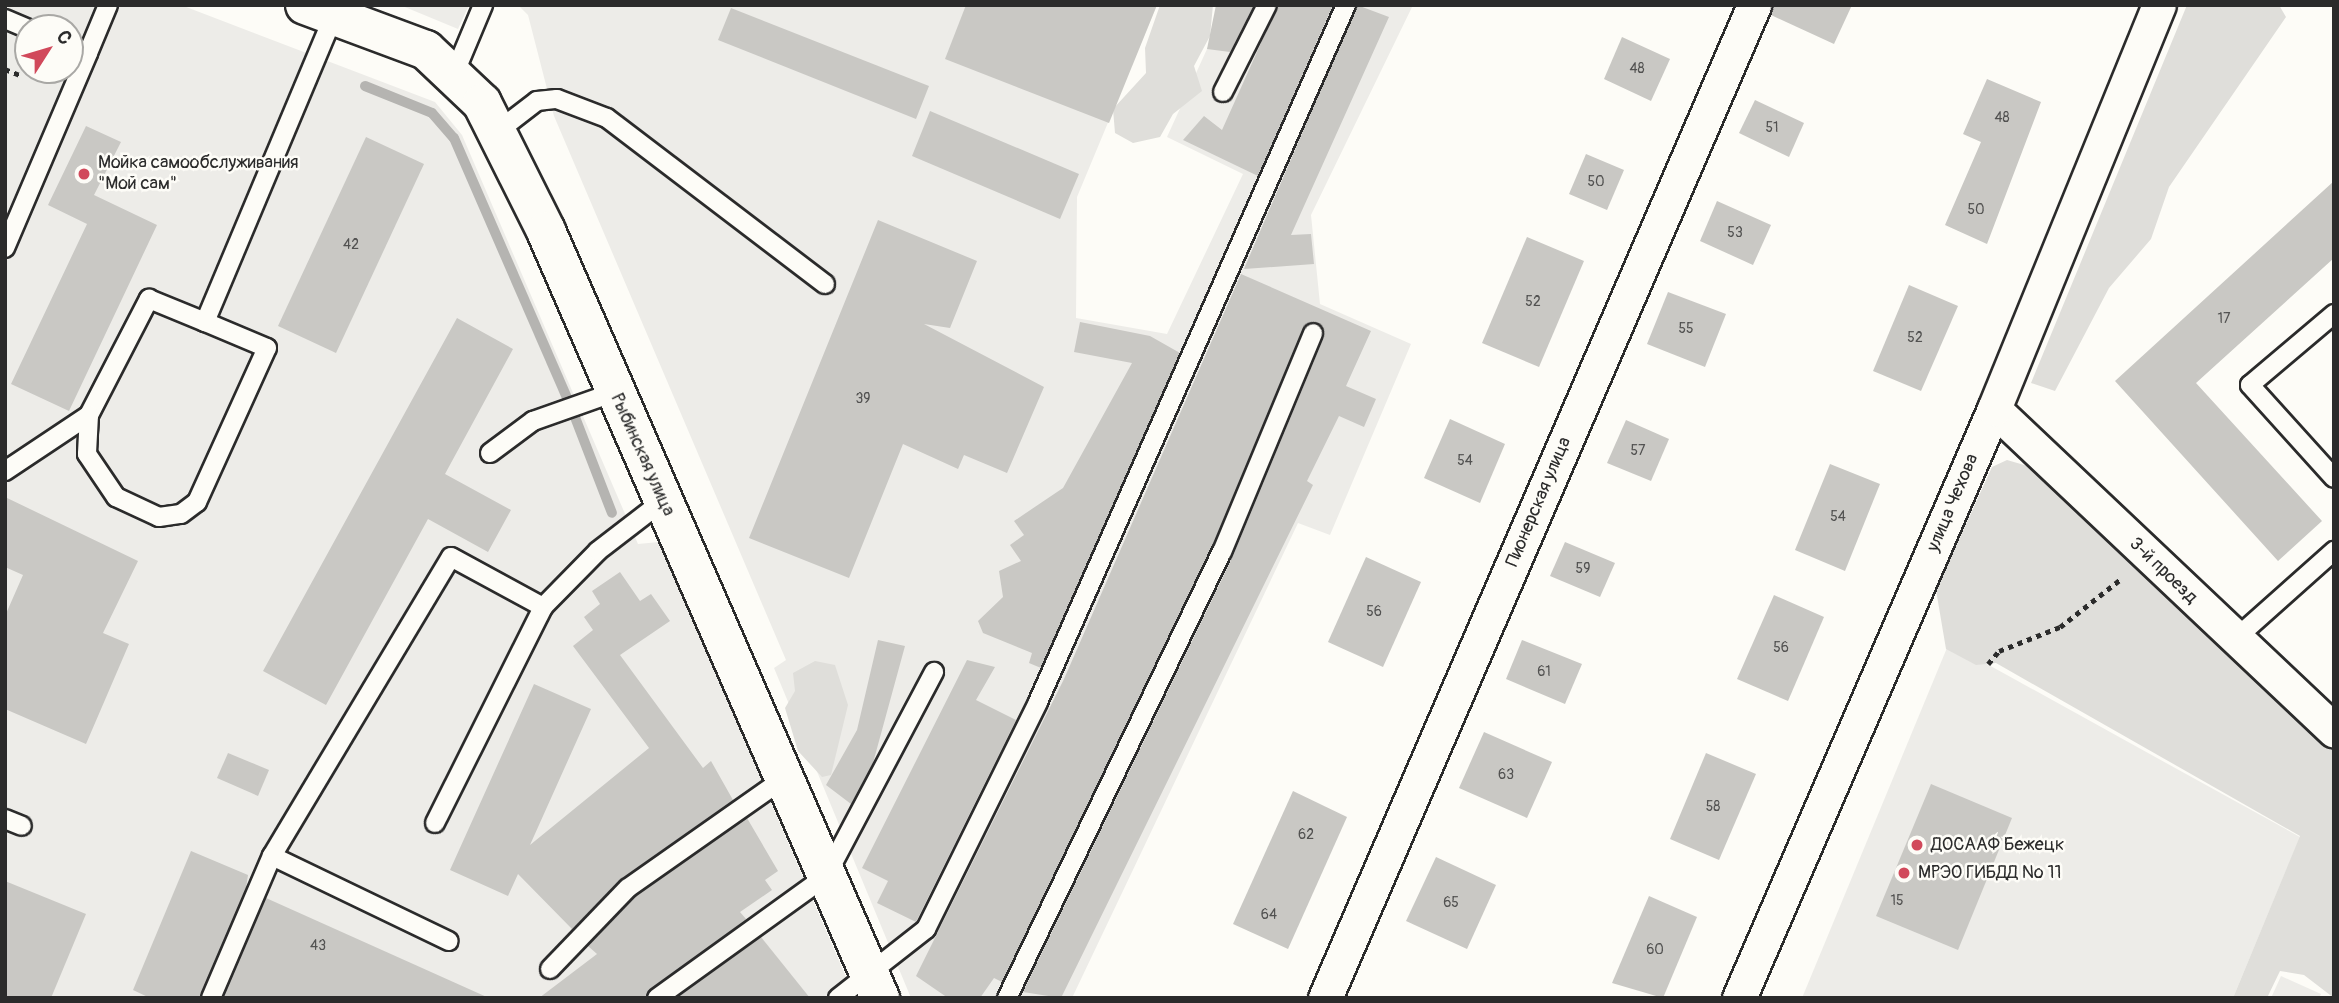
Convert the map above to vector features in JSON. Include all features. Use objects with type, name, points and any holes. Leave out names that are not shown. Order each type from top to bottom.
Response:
[{"type":"main road","name":"Рыбинская улица","points":[[319,10],[426,50],[455,72],[498,131],[875,985]]},
{"type":"street","name":"Пионерская улица","points":[[1325,998],[1754,5]]},
{"type":"street","name":"улица Чехова","points":[[1739,998],[1994,409],[2159,5]]},
{"type":"street","name":"3-й проезд","points":[[1994,409],[2234,640],[2334,731]]},
{"type":"lane","points":[[5,248],[108,5]]},
{"type":"lane","points":[[455,72],[483,5]]},
{"type":"lane","points":[[1223,92],[1266,5]]},
{"type":"lane","points":[[838,998],[875,985],[926,929],[1038,702],[1346,5]]},
{"type":"lane","points":[[205,322],[319,10]]},
{"type":"lane","points":[[84,52],[88,54]]},
{"type":"lane","points":[[498,131],[517,112],[547,100],[607,118],[825,284]]},
{"type":"lane","points":[[149,299],[205,322],[267,348],[197,502],[181,514],[159,516],[116,497],[87,454],[89,415],[149,299]]},
{"type":"lane","points":[[2334,314],[2250,385],[2334,478]]},
{"type":"lane","points":[[1007,998],[1216,565],[1313,333]]},
{"type":"lane","points":[[490,453],[533,421],[615,392]]},
{"type":"lane","points":[[5,471],[89,415]]},
{"type":"lane","points":[[435,823],[543,607],[598,551],[663,501]]},
{"type":"lane","points":[[2234,640],[2334,551]]},
{"type":"lane","points":[[211,998],[272,856],[451,557],[543,607]]},
{"type":"lane","points":[[657,998],[826,876],[934,671]]},
{"type":"lane","points":[[550,970],[628,888],[783,779]]},
{"type":"lane","points":[[272,856],[449,941]]},
{"type":"path","points":[[1988,664],[1999,650],[2060,627],[2117,578],[2173,581]]},
{"type":"shaded area","points":[[5,5],[181,5],[435,102],[462,135],[638,544],[659,542],[855,998],[5,998]]},
{"type":"shaded area","points":[[400,5],[469,5],[458,29]]},
{"type":"shaded area","points":[[518,5],[1157,5],[1077,197],[1076,318],[1167,334],[1243,174],[1167,137],[1227,5],[1413,5],[1311,215],[1320,304],[1411,344],[1330,535],[1298,523],[1072,998],[911,998],[774,668],[786,660],[554,116],[528,15]]},
{"type":"shaded area","points":[[1160,5],[1213,5],[1210,36],[1194,66],[1202,91],[1173,114],[1160,137],[1133,143],[1115,133],[1113,109],[1146,73],[1145,48]]},
{"type":"shaded area","points":[[2187,5],[2279,5],[2286,17],[2169,187],[2151,239],[2109,288],[2055,391],[2031,383]]},
{"type":"shaded area","points":[[2007,460],[2031,467],[2092,520],[2334,751],[2334,998],[2304,975],[2280,971],[2267,998],[2233,998],[2300,836],[1996,663],[1976,665],[1946,649],[1936,590],[1992,467]]},
{"type":"shaded area","points":[[1949,643],[2300,837],[2233,998],[1802,998]]},
{"type":"shaded area","points":[[815,661],[835,665],[848,705],[831,775],[822,777],[798,751],[785,708],[795,691],[793,673]]},
{"type":"shaded area","points":[[2281,976],[2321,994],[2319,998],[2271,998]]},
{"type":"building","points":[[966,5],[1157,5],[1109,123],[945,59]]},
{"type":"building","points":[[1216,5],[1254,5],[1230,52],[1207,49]]},
{"type":"building","points":[[1278,5],[1333,5],[1258,176],[1183,140],[1204,116],[1222,130]]},
{"type":"building","points":[[1357,5],[1389,17],[1291,235],[1311,234],[1314,264],[1244,269]]},
{"type":"building","points":[[1773,5],[1852,5],[1834,44],[1771,15]]},
{"type":"building","points":[[731,8],[929,86],[916,119],[718,40]]},
{"type":"building","points":[[1622,37],[1670,59],[1651,101],[1604,79]]},
{"type":"building","points":[[1987,79],[2041,102],[1987,244],[1945,225],[1981,142],[1963,134]]},
{"type":"building","points":[[1755,100],[1804,123],[1789,157],[1739,133]]},
{"type":"building","points":[[930,111],[1079,174],[1060,219],[912,156]]},
{"type":"building","points":[[86,126],[121,142],[94,195],[157,225],[69,411],[11,384],[87,224],[48,205]]},
{"type":"building","points":[[366,137],[424,164],[336,353],[278,326]]},
{"type":"building","points":[[1586,154],[1624,170],[1607,210],[1569,194]]},
{"type":"building","points":[[2334,181],[2334,258],[2196,383],[2322,521],[2278,561],[2115,381]]},
{"type":"building","points":[[1717,201],[1771,225],[1753,265],[1700,241]]},
{"type":"building","points":[[878,220],[977,261],[950,328],[924,324],[1044,387],[1007,473],[964,455],[958,469],[903,444],[849,578],[749,538]]},
{"type":"building","points":[[1527,237],[1584,261],[1539,367],[1482,343]]},
{"type":"building","points":[[1241,274],[1371,331],[1346,386],[1376,399],[1364,427],[1339,416],[1307,481],[1313,485],[1061,998],[1023,992],[1233,556],[1324,337],[1318,323],[1306,324],[1212,547],[1002,982],[994,978],[980,998],[948,998],[916,976],[1064,679]]},
{"type":"building","points":[[1909,285],[1958,306],[1921,391],[1873,371]]},
{"type":"building","points":[[1668,292],[1726,314],[1705,367],[1647,344]]},
{"type":"building","points":[[457,318],[513,349],[445,474],[511,510],[488,552],[428,519],[326,705],[263,671]]},
{"type":"building","points":[[1080,322],[1150,336],[1180,353],[1041,668],[1029,663],[1032,653],[983,633],[978,621],[1003,597],[999,571],[1021,561],[1010,545],[1024,535],[1014,521],[1063,488],[1132,363],[1074,352]]},
{"type":"building","points":[[1450,419],[1505,444],[1480,503],[1424,478]]},
{"type":"building","points":[[1626,420],[1669,439],[1651,481],[1607,463]]},
{"type":"building","points":[[1830,464],[1880,484],[1845,571],[1795,550]]},
{"type":"building","points":[[5,497],[138,561],[103,633],[129,644],[86,744],[5,709],[5,616],[23,575],[5,567]]},
{"type":"building","points":[[1565,542],[1615,563],[1600,597],[1550,576]]},
{"type":"building","points":[[1366,557],[1421,582],[1383,667],[1328,642]]},
{"type":"building","points":[[620,572],[640,601],[651,594],[670,621],[620,655],[703,768],[711,761],[733,800],[621,879],[572,929],[518,874],[508,896],[450,870],[534,684],[591,709],[530,845],[649,748],[573,646],[593,630],[584,617],[600,604],[592,591]]},
{"type":"building","points":[[1774,595],[1824,617],[1788,701],[1737,679]]},
{"type":"building","points":[[878,640],[905,646],[873,763],[851,804],[826,785],[857,730]]},
{"type":"building","points":[[1522,640],[1582,664],[1565,704],[1506,679]]},
{"type":"building","points":[[967,660],[995,667],[976,700],[1016,720],[916,922],[877,903],[888,881],[862,868]]},
{"type":"building","points":[[1484,732],[1552,762],[1527,818],[1459,788]]},
{"type":"building","points":[[228,753],[269,770],[258,796],[217,778]]},
{"type":"building","points":[[1706,753],[1756,774],[1719,860],[1670,839]]},
{"type":"building","points":[[1931,784],[2012,818],[1958,950],[1876,916]]},
{"type":"building","points":[[1293,791],[1347,817],[1288,949],[1233,924]]},
{"type":"building","points":[[747,818],[778,871],[765,880],[772,890],[740,912],[746,919],[646,998],[539,998],[597,954],[588,946],[635,897]]},
{"type":"building","points":[[191,851],[248,875],[246,888],[200,998],[150,998],[133,990]]},
{"type":"building","points":[[1436,857],[1496,885],[1467,949],[1406,921]]},
{"type":"building","points":[[5,881],[86,914],[51,998],[5,998]]},
{"type":"building","points":[[1649,896],[1697,917],[1663,998],[1612,983]]},
{"type":"building","points":[[266,898],[489,998],[223,998]]},
{"type":"building","points":[[761,937],[810,998],[677,998]]},
{"type":"waterway","points":[[365,86],[432,113],[454,138],[569,402]]},
{"type":"waterway","points":[[573,412],[612,513]]},
{"type":"place","name":"Мойка самообслуживания \"Мой сам\"","points":[[84,174]]},
{"type":"place","name":"ДОСААФ Бежецк","points":[[1917,845]]},
{"type":"place","name":"МРЭО ГИБДД № 11","points":[[1904,873]]}]
